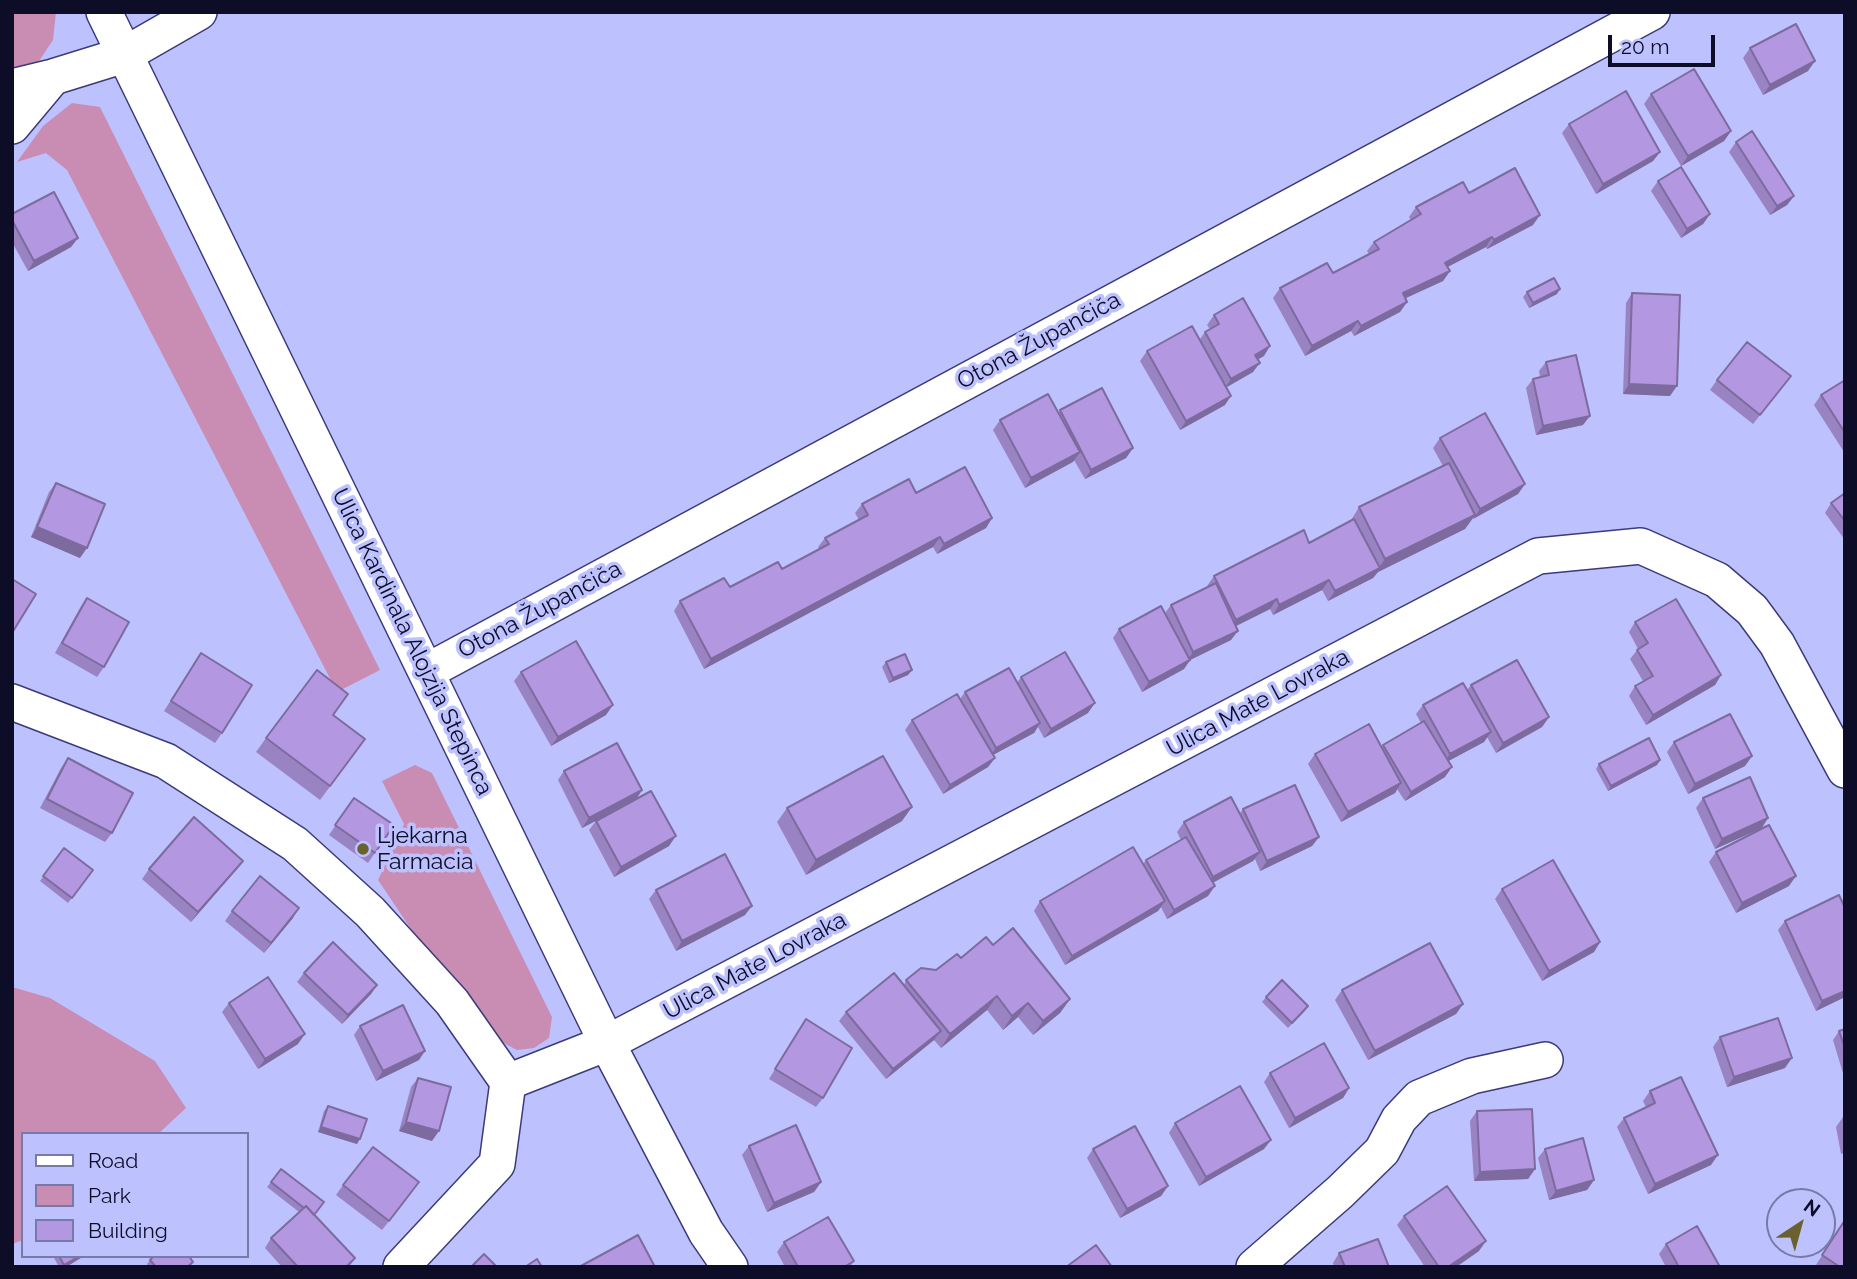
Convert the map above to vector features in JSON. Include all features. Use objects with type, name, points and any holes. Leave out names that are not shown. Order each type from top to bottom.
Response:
[{"type":"street","name":"Ulica Kardinala Alojzija Stepinca","points":[[104,12],[607,1044],[706,1232],[730,1267]]},
{"type":"street","points":[[12,87],[124,55],[199,12]]},
{"type":"street","name":"Otona Župančiča","points":[[426,672],[1652,12]]},
{"type":"street","points":[[12,125],[53,77]]},
{"type":"street","name":"Ulica Mate Lovraka","points":[[508,1082],[607,1044],[1538,556],[1641,546],[1717,580],[1752,610],[1777,644],[1845,770]]},
{"type":"street","points":[[12,702],[166,761],[295,844],[370,912],[452,1002],[508,1082],[497,1164],[401,1267]]},
{"type":"street","points":[[1255,1267],[1382,1151],[1399,1119],[1419,1098],[1472,1076],[1545,1060]]},
{"type":"green space","points":[[12,12],[56,12],[53,40],[39,61],[12,73]]},
{"type":"green space","points":[[72,103],[100,107],[380,670],[337,692],[67,170],[46,153],[17,162],[43,126]]},
{"type":"green space","points":[[415,765],[432,773],[552,1017],[549,1038],[534,1048],[517,1050],[500,1041],[417,938],[378,880],[404,824],[382,781]]},
{"type":"green space","points":[[12,987],[50,998],[155,1061],[186,1108],[160,1132],[21,1132],[21,1241],[12,1244]]},
{"type":"building","points":[[1796,24],[1815,61],[1770,85],[1750,48]]},
{"type":"building","points":[[1694,69],[1731,131],[1688,156],[1651,94]]},
{"type":"building","points":[[1626,91],[1660,152],[1603,184],[1569,124]]},
{"type":"building","points":[[1752,131],[1794,196],[1777,206],[1736,142]]},
{"type":"building","points":[[1681,167],[1710,214],[1687,229],[1658,181]]},
{"type":"building","points":[[1515,168],[1540,215],[1445,263],[1450,271],[1403,293],[1407,302],[1361,326],[1358,321],[1312,346],[1280,288],[1327,263],[1333,273],[1379,249],[1374,242],[1421,214],[1416,207],[1463,182],[1469,193]]},
{"type":"building","points":[[54,192],[78,238],[34,261],[12,220],[12,214]]},
{"type":"building","points":[[1554,278],[1560,289],[1533,303],[1527,292]]},
{"type":"building","points":[[1632,293],[1680,295],[1677,386],[1629,384]]},
{"type":"building","points":[[1243,298],[1270,346],[1255,355],[1260,363],[1231,379],[1205,332],[1219,324],[1214,315]]},
{"type":"building","points":[[1192,326],[1231,396],[1186,421],[1147,351]]},
{"type":"building","points":[[1747,342],[1791,376],[1760,415],[1717,380]]},
{"type":"building","points":[[1576,355],[1590,416],[1543,426],[1533,379],[1549,375],[1546,362]]},
{"type":"building","points":[[1845,380],[1845,433],[1821,395]]},
{"type":"building","points":[[1102,388],[1133,448],[1091,470],[1060,410]]},
{"type":"building","points":[[1048,394],[1080,452],[1031,478],[1000,420]]},
{"type":"building","points":[[1485,413],[1525,484],[1480,509],[1440,438]]},
{"type":"building","points":[[1449,463],[1475,515],[1385,559],[1359,507]]},
{"type":"building","points":[[965,467],[992,518],[944,544],[940,537],[711,659],[680,601],[724,578],[730,587],[778,562],[782,569],[829,544],[825,538],[868,515],[862,504],[909,479],[916,493]]},
{"type":"building","points":[[56,483],[105,504],[87,548],[37,527]]},
{"type":"building","points":[[1845,493],[1845,521],[1831,503]]},
{"type":"building","points":[[1354,519],[1380,568],[1335,591],[1329,580],[1279,605],[1277,599],[1236,620],[1214,576],[1304,530],[1309,543]]},
{"type":"building","points":[[12,579],[36,594],[12,633]]},
{"type":"building","points":[[1216,583],[1238,631],[1193,652],[1171,605]]},
{"type":"building","points":[[87,598],[129,622],[104,667],[62,643]]},
{"type":"building","points":[[1676,599],[1721,675],[1653,715],[1635,686],[1653,676],[1637,650],[1648,643],[1635,622]]},
{"type":"building","points":[[1161,606],[1190,660],[1149,682],[1119,629]]},
{"type":"building","points":[[576,641],[613,705],[558,737],[521,672]]},
{"type":"building","points":[[1065,652],[1095,703],[1051,729],[1021,677]]},
{"type":"building","points":[[201,653],[252,685],[222,733],[171,701]]},
{"type":"building","points":[[905,654],[912,670],[893,678],[886,662]]},
{"type":"building","points":[[1517,660],[1549,717],[1503,743],[1471,685]]},
{"type":"building","points":[[1009,668],[1040,723],[996,748],[965,692]]},
{"type":"building","points":[[317,670],[348,694],[333,715],[365,739],[330,786],[266,738]]},
{"type":"building","points":[[1463,683],[1491,732],[1450,754],[1423,705]]},
{"type":"building","points":[[957,694],[995,758],[950,785],[912,720]]},
{"type":"building","points":[[1730,714],[1752,756],[1695,784],[1674,742]]},
{"type":"building","points":[[1424,721],[1452,767],[1411,792],[1383,745]]},
{"type":"building","points":[[1369,724],[1401,783],[1348,812],[1315,754]]},
{"type":"building","points":[[1649,738],[1660,760],[1611,786],[1599,764]]},
{"type":"building","points":[[617,743],[642,790],[589,818],[564,771]]},
{"type":"building","points":[[883,756],[912,807],[816,860],[787,808]]},
{"type":"building","points":[[68,758],[133,793],[112,833],[47,799]]},
{"type":"building","points":[[1750,777],[1768,818],[1722,839],[1703,798]]},
{"type":"building","points":[[1295,785],[1319,837],[1267,861],[1243,809]]},
{"type":"building","points":[[651,791],[676,836],[621,867],[596,821]]},
{"type":"building","points":[[1231,797],[1260,852],[1213,877],[1184,822]]},
{"type":"building","name":"Ljekarna Farmacia","points":[[354,798],[394,825],[375,853],[335,825]]},
{"type":"building","points":[[194,817],[243,861],[198,912],[149,869]]},
{"type":"building","points":[[1769,825],[1796,876],[1742,903],[1716,852]]},
{"type":"building","points":[[1186,837],[1215,886],[1174,910],[1146,860]]},
{"type":"building","points":[[1133,847],[1165,901],[1072,956],[1040,901]]},
{"type":"building","points":[[64,848],[93,870],[72,898],[43,876]]},
{"type":"building","points":[[725,854],[752,906],[682,941],[656,890]]},
{"type":"building","points":[[1553,860],[1600,942],[1549,971],[1502,889]]},
{"type":"building","points":[[260,876],[299,908],[271,943],[232,911]]},
{"type":"building","points":[[1839,895],[1845,908],[1845,991],[1822,1001],[1785,921]]},
{"type":"building","points":[[1013,928],[1070,999],[1043,1021],[1028,1003],[1012,1016],[997,996],[950,1034],[906,980],[921,968],[936,970],[957,954],[961,958],[986,937],[993,945]]},
{"type":"building","points":[[333,942],[377,985],[348,1015],[304,973]]},
{"type":"building","points":[[1430,943],[1463,1004],[1375,1051],[1342,990]]},
{"type":"building","points":[[894,973],[941,1031],[893,1069],[846,1012]]},
{"type":"building","points":[[268,977],[305,1034],[265,1059],[229,1003]]},
{"type":"building","points":[[1282,980],[1308,1006],[1292,1023],[1266,997]]},
{"type":"building","points":[[403,1005],[425,1051],[383,1071],[360,1026]]},
{"type":"building","points":[[1778,1018],[1792,1058],[1734,1077],[1720,1037]]},
{"type":"building","points":[[806,1019],[852,1048],[823,1098],[775,1069]]},
{"type":"building","points":[[1845,1029],[1845,1048],[1839,1031]]},
{"type":"building","points":[[1324,1043],[1349,1088],[1295,1118],[1270,1073]]},
{"type":"building","points":[[1681,1077],[1718,1155],[1655,1184],[1624,1118],[1655,1103],[1650,1091]]},
{"type":"building","points":[[418,1078],[451,1087],[439,1131],[406,1122]]},
{"type":"building","points":[[1240,1086],[1271,1140],[1206,1177],[1175,1123]]},
{"type":"building","points":[[328,1106],[367,1119],[360,1139],[321,1127]]},
{"type":"building","points":[[1532,1109],[1535,1169],[1480,1172],[1477,1111]]},
{"type":"building","points":[[796,1125],[821,1182],[774,1203],[749,1146]]},
{"type":"building","points":[[1135,1126],[1168,1186],[1127,1209],[1093,1149]]},
{"type":"building","points":[[1583,1138],[1594,1180],[1556,1191],[1545,1149]]},
{"type":"building","points":[[373,1147],[419,1182],[389,1221],[343,1185]]},
{"type":"building","points":[[281,1169],[324,1202],[314,1215],[306,1206],[304,1208],[271,1182]]},
{"type":"building","points":[[1447,1186],[1486,1241],[1448,1267],[1439,1267],[1404,1216]]},
{"type":"building","points":[[306,1206],[355,1258],[346,1267],[298,1267],[271,1238]]},
{"type":"building","points":[[828,1217],[854,1261],[844,1267],[798,1267],[784,1242]]},
{"type":"building","points":[[1845,1220],[1845,1267],[1840,1267],[1826,1258],[1836,1258],[1836,1234]]},
{"type":"building","points":[[1697,1226],[1720,1267],[1679,1267],[1666,1244]]},
{"type":"building","points":[[638,1235],[655,1267],[579,1267]]},
{"type":"building","points":[[1378,1239],[1389,1267],[1345,1267],[1339,1253]]},
{"type":"building","points":[[1096,1245],[1112,1267],[1066,1267]]},
{"type":"building","points":[[484,1254],[497,1267],[471,1267]]},
{"type":"building","points":[[60,1258],[76,1258],[64,1265]]},
{"type":"building","points":[[190,1258],[193,1262],[187,1267],[156,1267],[150,1260]]},
{"type":"building","points":[[537,1259],[542,1267],[525,1267]]},
{"type":"place","name":"Ljekarna Farmacia","points":[[363,849]]}]
